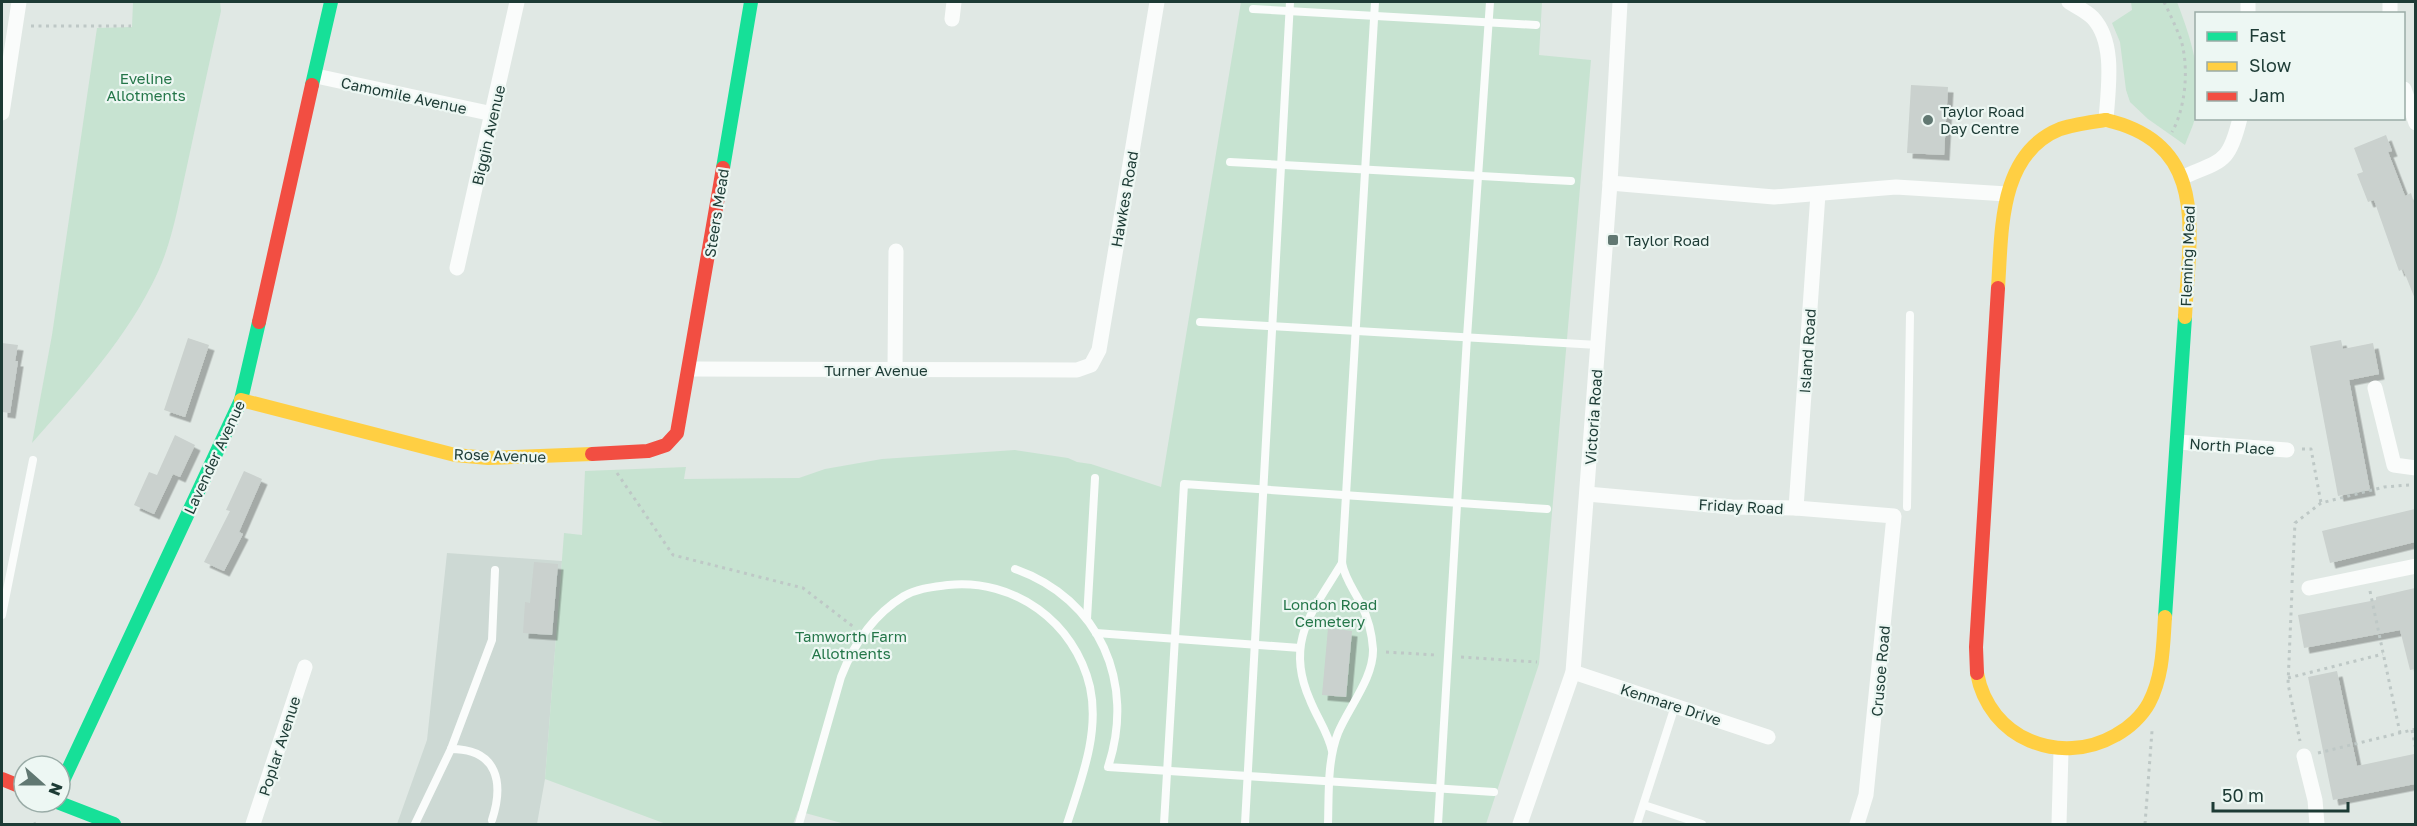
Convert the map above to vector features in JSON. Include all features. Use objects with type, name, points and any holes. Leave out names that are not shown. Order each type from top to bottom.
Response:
[{"type":"street","points":[[2,113],[19,2]]},
{"type":"street","name":"Lavender Avenue","points":[[72,761],[241,400],[331,2]]},
{"type":"street","name":"Biggin Avenue","points":[[458,268],[517,2]]},
{"type":"street","name":"Steers Mead","points":[[680,424],[751,2]]},
{"type":"street","points":[[952,19],[954,2]]},
{"type":"street","name":"Hawkes Road","points":[[1062,370],[1085,369],[1095,361],[1099,350],[1157,2]]},
{"type":"street","name":"Victoria Road","points":[[1520,825],[1573,672],[1610,183],[1620,2]]},
{"type":"street","points":[[2069,2],[2093,19],[2106,45],[2108,84],[2106,120]]},
{"type":"street","name":"Camomile Avenue","points":[[316,76],[493,114]]},
{"type":"street","points":[[2405,95],[2415,123]]},
{"type":"street","name":"Fleming Mead","points":[[2106,120],[2140,131],[2162,148],[2183,177],[2189,201],[2190,219],[2178,442],[2160,671],[2156,691],[2132,726],[2108,742],[2075,751],[2061,751],[2031,742],[2009,728],[1988,700],[1977,675],[1977,637],[2002,228],[2013,172],[2021,160],[2046,136],[2078,124],[2106,120]]},
{"type":"street","points":[[2183,177],[2215,165],[2223,159],[2232,146],[2239,120]]},
{"type":"street","points":[[1610,183],[1774,197],[1896,187],[2007,194]]},
{"type":"street","name":"Island Road","points":[[1796,508],[1818,194]]},
{"type":"street","points":[[895,370],[896,251]]},
{"type":"street","name":"Turner Avenue","points":[[691,369],[1062,370]]},
{"type":"street","points":[[2374,388],[2394,465],[2415,468]]},
{"type":"street","name":"Rose Avenue","points":[[241,400],[455,455],[512,457],[604,454],[658,449],[672,440],[680,424]]},
{"type":"street","name":"North Place","points":[[2178,442],[2287,450]]},
{"type":"street","name":"Friday Road","points":[[1587,495],[1732,507],[1901,512]]},
{"type":"street","name":"Crusoe Road","points":[[1857,825],[1866,795],[1869,774],[1901,512]]},
{"type":"street","points":[[2309,588],[2415,566]]},
{"type":"street","name":"Poplar Avenue","points":[[253,825],[305,667]]},
{"type":"street","name":"Kenmare Drive","points":[[1573,672],[1768,737]]},
{"type":"street","points":[[2058,825],[2061,751]]},
{"type":"street","points":[[2304,756],[2315,800],[2317,825]]},
{"type":"street","points":[[72,808],[114,825]]},
{"type":"lane","points":[[1245,825],[1290,2]]},
{"type":"lane","points":[[1328,825],[1332,752],[1338,732],[1359,693],[1373,651],[1369,623],[1362,606],[1344,577],[1342,563],[1375,2]]},
{"type":"lane","points":[[1438,825],[1467,337],[1490,2]]},
{"type":"lane","points":[[1253,9],[1536,25]]},
{"type":"lane","points":[[1230,162],[1571,180]]},
{"type":"lane","points":[[1901,512],[1910,315]]},
{"type":"lane","points":[[1200,322],[1598,345]]},
{"type":"lane","points":[[2,615],[33,460]]},
{"type":"lane","points":[[1087,619],[1095,478]]},
{"type":"lane","points":[[1164,825],[1184,484],[1547,509]]},
{"type":"lane","points":[[1332,752],[1329,737],[1304,685],[1300,648],[1302,630],[1310,613],[1342,563]]},
{"type":"lane","points":[[1015,569],[1055,589],[1087,619],[1110,658],[1118,702],[1115,748],[1108,767],[1494,792]]},
{"type":"lane","points":[[415,825],[451,749],[492,640],[495,570]]},
{"type":"lane","points":[[799,825],[841,677],[849,656],[863,633],[883,612],[906,595],[926,588],[956,584],[982,585],[1026,600],[1054,620],[1067,635],[1081,660],[1090,688],[1092,737],[1067,825]]},
{"type":"lane","points":[[1096,633],[1300,648]]},
{"type":"lane","points":[[1637,825],[1675,706]]},
{"type":"lane","points":[[451,749],[483,757],[495,770],[499,785],[492,820]]},
{"type":"lane","points":[[1644,805],[1702,825]]},
{"type":"path","points":[[2162,148],[2182,108],[2186,82],[2181,42],[2164,2]]},
{"type":"path","points":[[30,26],[131,26]]},
{"type":"path","points":[[2287,450],[2311,449],[2321,503]]},
{"type":"path","points":[[604,454],[673,555],[803,588],[863,633]]},
{"type":"path","points":[[2415,484],[2384,487],[2321,503],[2295,523],[2288,678],[2304,756],[2414,730],[2415,750]]},
{"type":"path","points":[[2369,586],[2400,733]]},
{"type":"path","points":[[2288,678],[2383,654]]},
{"type":"path","points":[[2145,825],[2153,734],[2147,706]]},
{"type":"shaded area","points":[[447,553],[562,561],[545,779],[537,824],[397,824],[427,740]]},
{"type":"green space","name":"Eveline Allotments","points":[[133,2],[220,2],[221,11],[172,233],[158,272],[132,319],[101,362],[32,443],[52,335],[97,28],[132,27]]},
{"type":"green space","name":"London Road Cemetery","points":[[1241,2],[1542,2],[1539,55],[1591,60],[1539,664],[1486,824],[845,824],[798,811],[793,824],[666,824],[545,779],[564,533],[582,535],[585,471],[686,467],[684,479],[799,478],[825,469],[882,459],[1015,450],[1068,458],[1161,487]]},
{"type":"green space","points":[[2131,2],[2177,2],[2195,58],[2195,118],[2185,145],[2148,119],[2130,102],[2126,90],[2120,42],[2112,23],[2132,10]]},
{"type":"building","name":"Taylor Road Day Centre","points":[[1911,85],[1948,87],[1944,155],[1907,153]]},
{"type":"building","points":[[2386,135],[2392,151],[2388,152],[2405,196],[2411,193],[2415,206],[2415,299],[2403,269],[2399,271],[2374,200],[2368,202],[2357,174],[2363,172],[2354,148]]},
{"type":"building","points":[[188,338],[209,345],[185,417],[164,410]]},
{"type":"building","points":[[2341,340],[2343,349],[2373,343],[2379,374],[2349,380],[2370,490],[2338,496],[2310,346]]},
{"type":"building","points":[[2,343],[18,345],[15,361],[18,361],[10,413],[2,412]]},
{"type":"building","points":[[175,435],[195,445],[180,477],[173,474],[154,514],[134,505],[149,472],[157,475]]},
{"type":"building","points":[[244,471],[262,479],[239,532],[243,534],[224,571],[204,562],[230,511],[226,510]]},
{"type":"building","points":[[2415,509],[2415,542],[2330,563],[2322,531]]},
{"type":"building","points":[[534,562],[558,564],[552,635],[523,633],[525,602],[530,603]]},
{"type":"building","points":[[2415,588],[2415,669],[2410,670],[2400,630],[2304,648],[2298,615],[2376,600],[2376,597]]},
{"type":"building","points":[[1328,628],[1352,631],[1346,697],[1322,695]]},
{"type":"building","points":[[2337,671],[2357,766],[2414,754],[2415,784],[2333,800],[2308,677]]},
{"type":"traffic: fast","points":[[312,85],[331,2]]},
{"type":"traffic: fast","points":[[723,168],[751,2]]},
{"type":"traffic: fast","points":[[2165,617],[2185,317]]},
{"type":"traffic: fast","points":[[72,761],[241,400],[259,322]]},
{"type":"traffic: fast","points":[[72,808],[114,824]]},
{"type":"traffic: slow","points":[[2106,120],[2140,132],[2163,149],[2178,171],[2186,196],[2189,225],[2185,317]]},
{"type":"traffic: slow","points":[[1998,288],[2007,197],[2014,176],[2025,157],[2040,141],[2060,129],[2106,120]]},
{"type":"traffic: slow","points":[[241,400],[455,455],[488,458],[592,454]]},
{"type":"traffic: slow","points":[[1977,673],[1984,696],[1996,715],[2011,730],[2030,741],[2051,747],[2072,748],[2094,744],[2126,729],[2149,703],[2160,672],[2165,617]]},
{"type":"traffic: jam","points":[[259,322],[312,85]]},
{"type":"traffic: jam","points":[[592,454],[648,451],[666,445],[677,433],[723,168]]},
{"type":"traffic: jam","points":[[1977,673],[1976,647],[1998,288]]},
{"type":"traffic: jam","points":[[2,779],[12,783]]},
{"type":"place","name":"Taylor Road Day Centre","points":[[1928,120]]},
{"type":"place","name":"Taylor Road","points":[[1613,240]]},
{"type":"park label","name":"Tamworth Farm Allotments","points":[[851,644]]}]
